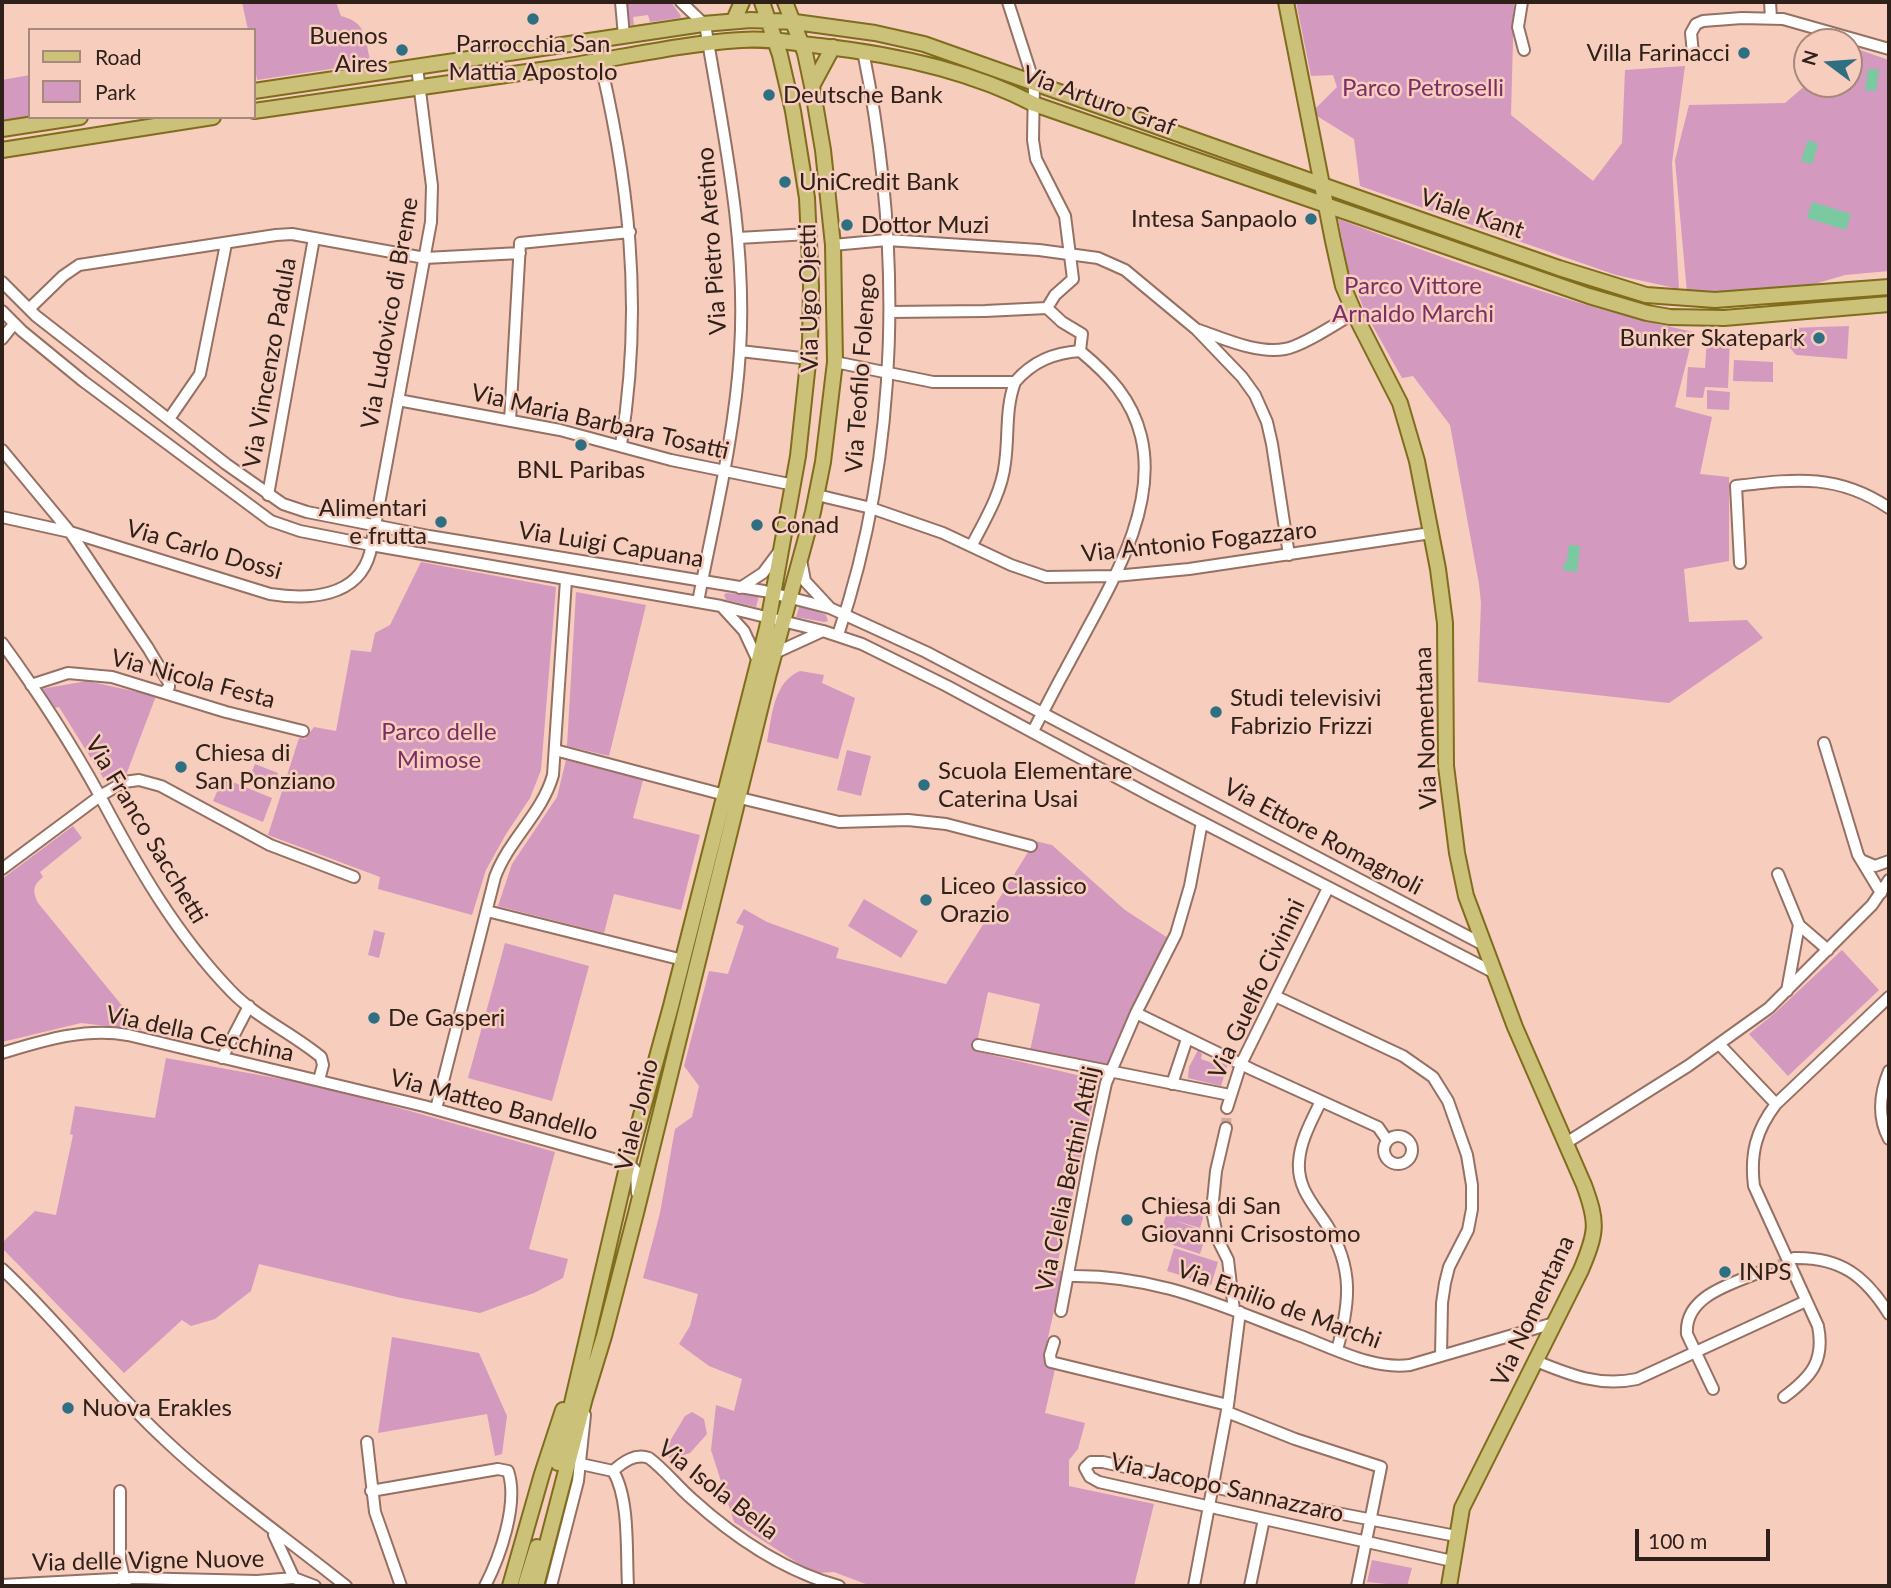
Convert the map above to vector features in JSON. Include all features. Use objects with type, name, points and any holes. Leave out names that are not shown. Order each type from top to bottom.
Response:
[{"type":"main road","points":[[734,20],[742,2]]},
{"type":"main road","points":[[762,2],[770,20]]},
{"type":"main road","points":[[785,2],[794,22]]},
{"type":"main road","name":"Via Nomentana","points":[[1286,2],[1339,271],[1354,313],[1387,374],[1406,420],[1431,533],[1446,639],[1444,742],[1453,827],[1477,942],[1493,972],[1590,1200],[1595,1227],[1587,1256],[1465,1503],[1456,1536],[1449,1586]]},
{"type":"main road","name":"Via Arturo Graf","points":[[256,91],[734,20],[794,22],[915,42],[1322,184]]},
{"type":"main road","name":"Via Ugo Ojetti","points":[[770,20],[802,162],[809,234],[810,359],[794,485],[774,593],[777,619]]},
{"type":"main road","name":"Via Ugo Ojetti","points":[[777,619],[790,597],[817,495],[835,362],[833,245],[823,150],[812,86],[794,22]]},
{"type":"main road","name":"Via Arturo Graf","points":[[256,111],[600,62],[708,43],[746,40],[801,42],[913,61],[1326,205]]},
{"type":"main road","points":[[812,86],[833,47]]},
{"type":"main road","points":[[2,129],[67,119]]},
{"type":"main road","points":[[2,150],[200,119]]},
{"type":"main road","name":"Viale Kant","points":[[1322,184],[1646,295],[1715,300],[1889,285]]},
{"type":"main road","name":"Viale Kant","points":[[1326,205],[1589,296],[1647,313],[1670,317],[1724,318],[1889,304]]},
{"type":"main road","points":[[1828,309],[1889,313]]},
{"type":"main road","name":"Viale Jonio","points":[[525,1586],[550,1498],[628,1163],[683,960],[775,653],[777,619]]},
{"type":"main road","name":"Viale Jonio","points":[[536,1586],[654,1139],[732,797],[758,661],[777,619]]},
{"type":"main road","points":[[510,1586],[547,1456],[584,1356]]},
{"type":"street","points":[[621,2],[624,36]]},
{"type":"street","points":[[681,2],[703,24]]},
{"type":"street","points":[[1008,2],[1034,82],[1035,159],[1064,213],[1073,279],[1055,295],[1046,308]]},
{"type":"street","points":[[1522,2],[1518,27],[1524,50]]},
{"type":"street","points":[[1770,2],[1771,18]]},
{"type":"street","points":[[1693,54],[1692,31],[1698,22],[1742,18],[1800,22],[1889,49]]},
{"type":"street","name":"Via Pietro Aretino","points":[[698,602],[724,472],[740,351],[738,239],[729,156],[703,24]]},
{"type":"street","points":[[858,31],[852,37],[858,50]]},
{"type":"street","points":[[595,40],[614,114],[630,232],[631,349],[621,445]]},
{"type":"street","name":"Via Teofilo Folengo","points":[[838,635],[846,614],[871,508],[887,371],[890,312],[879,146],[858,50]]},
{"type":"street","name":"Via Ludovico di Breme","points":[[371,545],[425,258],[433,194],[417,67]]},
{"type":"street","points":[[1256,182],[1261,176],[1264,164]]},
{"type":"street","points":[[29,309],[63,276],[79,265],[285,234],[425,258],[630,232]]},
{"type":"street","points":[[738,239],[809,234]]},
{"type":"street","name":"Via Vincenzo Padula","points":[[268,495],[314,238]]},
{"type":"street","points":[[833,245],[887,240],[1069,253],[1098,258],[1125,270],[1196,329],[1241,377],[1260,407],[1272,444],[1289,555]]},
{"type":"street","points":[[169,419],[200,374],[226,244]]},
{"type":"street","points":[[510,421],[520,248]]},
{"type":"street","name":"Via Luigi Capuana","points":[[2,282],[29,309],[233,469],[268,495],[294,508],[374,525],[726,586],[720,595],[721,606],[371,545],[300,531],[279,524],[263,517],[83,381],[2,311]]},
{"type":"street","points":[[1589,296],[1612,298],[1615,291],[1608,284]]},
{"type":"street","name":"Viale Kant","points":[[1646,295],[1625,294],[1622,301],[1626,305],[1670,317]]},
{"type":"street","points":[[890,312],[1046,308],[1082,334],[1080,351]]},
{"type":"street","points":[[1196,329],[1240,344],[1284,349],[1354,313]]},
{"type":"street","points":[[2,339],[14,324]]},
{"type":"street","points":[[740,351],[810,359]]},
{"type":"street","points":[[972,545],[1004,474],[1009,404],[1016,382],[1028,369],[1045,359],[1061,353],[1080,351],[1118,387],[1136,419],[1144,448],[1143,483],[1136,522],[1115,576],[1032,731]]},
{"type":"street","points":[[835,362],[933,382],[1016,382]]},
{"type":"street","name":"Via Maria Barbara Tosatti","points":[[398,400],[510,421],[621,445],[724,472],[794,485]]},
{"type":"street","points":[[2,450],[70,533],[148,648],[168,681],[169,687],[164,692]]},
{"type":"street","points":[[221,485],[233,469]]},
{"type":"street","points":[[1740,563],[1736,486],[1792,479],[1822,480],[1860,491],[1889,508]]},
{"type":"street","name":"Via Antonio Fogazzaro","points":[[817,495],[871,508],[972,545],[1040,576],[1115,576],[1289,555],[1431,533]]},
{"type":"street","name":"Via Carlo Dossi","points":[[2,517],[70,533],[246,587],[289,596],[326,594],[348,586],[364,568],[371,545]]},
{"type":"street","points":[[740,588],[763,573],[782,548]]},
{"type":"street","points":[[802,553],[804,579],[830,608]]},
{"type":"street","points":[[778,567],[797,572]]},
{"type":"street","points":[[436,1109],[502,861],[547,794],[552,775],[566,579]]},
{"type":"street","name":"Via Ettore Romagnoli","points":[[726,586],[774,593],[830,608],[893,635],[1477,942]]},
{"type":"street","points":[[721,606],[744,631],[758,661]]},
{"type":"street","name":"Via Ettore Romagnoli","points":[[721,606],[838,635],[875,650],[1493,972]]},
{"type":"street","points":[[775,653],[823,631]]},
{"type":"street","name":"Via Franco Sacchetti","points":[[2,643],[69,743],[168,915],[204,961],[249,1006],[321,1057],[323,1065],[319,1080]]},
{"type":"street","name":"Via Nicola Festa","points":[[31,685],[68,673],[112,677],[226,712],[303,731]]},
{"type":"street","points":[[965,695],[974,678]]},
{"type":"street","points":[[1824,743],[1859,858],[1881,893]]},
{"type":"street","points":[[555,750],[839,822],[908,820],[946,824],[1031,846]]},
{"type":"street","points":[[1102,770],[1112,750]]},
{"type":"street","points":[[1153,797],[1156,773]]},
{"type":"street","points":[[2,869],[100,796],[128,780],[153,783],[270,845],[354,877]]},
{"type":"street","points":[[1233,838],[1243,819]]},
{"type":"street","name":"Via Clelia Bertini Attilj","points":[[1060,1311],[1091,1152],[1111,1070],[1176,934],[1192,876],[1202,822]]},
{"type":"street","points":[[1859,858],[1871,866],[1883,865],[1889,861]]},
{"type":"street","points":[[1778,874],[1798,925],[1828,950]]},
{"type":"street","points":[[1566,1143],[1639,1098],[1769,1008],[1828,950],[1881,893],[1889,880]]},
{"type":"street","name":"Via Guelfo Civinini","points":[[1227,1108],[1241,1065],[1328,888]]},
{"type":"street","points":[[487,911],[683,960]]},
{"type":"street","points":[[1787,991],[1798,925]]},
{"type":"street","points":[[1460,956],[1477,942]]},
{"type":"street","points":[[1275,996],[1403,1056],[1433,1077],[1448,1101],[1467,1155],[1472,1185],[1472,1209],[1468,1230],[1447,1274],[1442,1303],[1441,1356]]},
{"type":"street","points":[[1784,1397],[1809,1376],[1817,1361],[1820,1350],[1818,1326],[1754,1186],[1752,1164],[1759,1128],[1776,1104],[1889,997]]},
{"type":"street","points":[[222,1058],[249,1006]]},
{"type":"street","points":[[1136,1013],[1241,1065],[1378,1127],[1387,1140]]},
{"type":"street","name":"Via della Cecchina","points":[[2,1054],[41,1042],[97,1032],[128,1035],[349,1087]]},
{"type":"street","points":[[1172,1084],[1187,1039]]},
{"type":"street","points":[[1719,1044],[1776,1104]]},
{"type":"street","points":[[978,1045],[1230,1096]]},
{"type":"street","points":[[1889,1071],[1881,1107],[1889,1139]]},
{"type":"street","name":"Via Matteo Bandello","points":[[349,1087],[628,1163]]},
{"type":"street","points":[[1321,1101],[1304,1141],[1299,1170],[1303,1189],[1328,1227],[1345,1264],[1348,1304],[1337,1350]]},
{"type":"street","points":[[641,1115],[643,1135],[654,1139]]},
{"type":"street","points":[[1194,1586],[1228,1408],[1237,1311],[1228,1260],[1218,1240],[1212,1211],[1216,1171],[1226,1128]]},
{"type":"street","points":[[628,1163],[635,1168],[636,1174],[636,1213]]},
{"type":"street","points":[[1794,1258],[1821,1260],[1854,1272],[1866,1282],[1889,1314]]},
{"type":"street","points":[[2,1269],[58,1325],[162,1438],[272,1531],[346,1586]]},
{"type":"street","points":[[1713,1389],[1694,1351],[1686,1324],[1695,1305],[1702,1299],[1765,1270]]},
{"type":"street","name":"Via Emilio de Marchi","points":[[1068,1276],[1112,1276],[1184,1292],[1337,1350],[1395,1367],[1555,1323]]},
{"type":"street","points":[[1536,1361],[1597,1382],[1616,1382],[1645,1376],[1806,1301]]},
{"type":"street","points":[[1054,1342],[1051,1362],[1228,1408],[1295,1439],[1381,1467],[1357,1586]]},
{"type":"street","points":[[551,1586],[581,1464],[585,1423],[584,1398]]},
{"type":"street","points":[[367,1442],[376,1518],[401,1586]]},
{"type":"street","name":"Via Isola Bella","points":[[612,1471],[634,1457],[642,1455],[649,1458],[724,1525],[817,1583],[839,1586]]},
{"type":"street","name":"Via Jacopo Sannazzaro","points":[[1452,1561],[1099,1482],[1090,1477],[1085,1468],[1089,1462],[1103,1462],[1456,1536]]},
{"type":"street","points":[[581,1464],[612,1471],[618,1481],[623,1501],[628,1586]]},
{"type":"street","points":[[371,1491],[505,1469],[509,1473],[511,1484],[506,1527],[498,1558],[485,1586]]},
{"type":"street","points":[[120,1490],[120,1560],[124,1582]]},
{"type":"street","points":[[1250,1586],[1264,1519]]},
{"type":"street","points":[[272,1531],[293,1576],[313,1585],[320,1580],[321,1566]]},
{"type":"street","points":[[293,1576],[293,1566],[299,1560],[310,1559]]},
{"type":"street","name":"Via delle Vigne Nuove","points":[[2,1585],[257,1581],[293,1576]]},
{"type":"green space","points":[[242,2],[336,2],[341,16],[361,27],[371,63],[257,80],[256,28],[248,28]]},
{"type":"green space","points":[[626,2],[671,2],[681,16],[650,22],[648,15],[633,17],[634,25],[629,25]]},
{"type":"green space","name":"Parco Petroselli","points":[[1296,2],[1514,2],[1511,115],[1593,181],[1622,143],[1625,70],[1685,66],[1672,163],[1679,289],[1616,275],[1360,186],[1354,139],[1317,116],[1315,109],[1337,87],[1333,75],[1311,76]]},
{"type":"green space","points":[[1863,51],[1889,60],[1889,271],[1845,275],[1791,291],[1687,293],[1675,160],[1689,105],[1785,103],[1793,96],[1863,98]]},
{"type":"green space","points":[[28,75],[28,117],[2,121],[2,80]]},
{"type":"green space","name":"Parco Vittore Arnaldo Marchi","points":[[1338,219],[1559,297],[1694,332],[1675,407],[1712,417],[1700,474],[1729,477],[1729,561],[1684,569],[1689,622],[1747,620],[1763,638],[1669,703],[1478,682],[1481,603],[1479,584],[1450,425],[1413,376],[1402,378],[1366,314],[1348,270]]},
{"type":"green space","name":"Bunker Skatepark","points":[[1849,326],[1847,359],[1796,355],[1790,348],[1791,328]]},
{"type":"green space","points":[[1707,338],[1730,339],[1728,388],[1705,387],[1703,398],[1686,397],[1688,367],[1705,368]]},
{"type":"green space","points":[[1734,360],[1773,362],[1773,382],[1733,381]]},
{"type":"green space","points":[[1707,390],[1730,392],[1729,410],[1707,409]]},
{"type":"green space","name":"Parco delle Mimose","points":[[421,562],[556,587],[541,770],[530,798],[486,870],[472,915],[378,889],[380,877],[268,835],[299,738],[305,739],[314,727],[336,731],[351,650],[371,652],[375,633],[390,625]]},
{"type":"green space","points":[[576,592],[646,605],[609,756],[567,746]]},
{"type":"green space","points":[[726,593],[759,596],[756,607],[726,600]]},
{"type":"green space","points":[[800,605],[826,615],[828,621],[796,617]]},
{"type":"green space","points":[[800,671],[824,675],[822,683],[855,698],[838,759],[767,742],[779,692],[791,676]]},
{"type":"green space","points":[[87,681],[156,696],[126,775],[107,784],[59,707],[54,708],[41,689]]},
{"type":"green space","points":[[847,750],[871,756],[861,796],[837,790]]},
{"type":"green space","points":[[566,760],[643,780],[633,818],[700,835],[681,910],[614,894],[604,933],[498,906],[512,864],[557,797]]},
{"type":"green space","points":[[255,764],[278,773],[274,785],[250,776]]},
{"type":"green space","points":[[223,778],[272,798],[263,822],[213,801]]},
{"type":"green space","points":[[73,826],[82,838],[40,872],[43,877],[34,888],[36,899],[142,1030],[81,1023],[2,1042],[2,879]]},
{"type":"green space","points":[[1035,841],[1052,845],[1125,910],[1171,940],[1136,1001],[1108,1064],[1030,1051],[1040,1004],[988,992],[975,1051],[1098,1080],[1056,1270],[1063,1271],[1044,1355],[1047,1366],[1055,1369],[1045,1413],[1085,1423],[1078,1449],[1069,1460],[1069,1486],[1154,1504],[1134,1586],[871,1586],[834,1572],[817,1573],[734,1522],[711,1450],[716,1405],[734,1411],[742,1379],[709,1366],[679,1344],[690,1326],[698,1294],[643,1278],[660,1213],[675,1129],[692,1117],[699,1086],[684,1066],[709,971],[728,974],[744,926],[736,923],[744,909],[767,922],[839,948],[836,958],[946,984]]},
{"type":"green space","points":[[864,899],[918,931],[901,958],[848,926]]},
{"type":"green space","points":[[374,930],[385,933],[379,958],[368,955]]},
{"type":"green space","points":[[505,943],[589,966],[552,1101],[468,1078]]},
{"type":"green space","points":[[1842,950],[1879,990],[1788,1076],[1749,1034]]},
{"type":"green space","points":[[1198,1050],[1202,1054],[1201,1059],[1221,1066],[1222,1061],[1228,1063],[1221,1086],[1188,1078],[1189,1067]]},
{"type":"green space","points":[[166,1058],[325,1087],[555,1152],[529,1249],[568,1259],[563,1278],[534,1293],[480,1313],[401,1298],[259,1264],[251,1291],[215,1319],[191,1326],[182,1320],[124,1373],[2,1248],[2,1243],[35,1211],[56,1215],[73,1135],[70,1134],[75,1106],[155,1118]]},
{"type":"green space","points":[[1172,1197],[1203,1207],[1200,1228],[1173,1220],[1207,1232],[1200,1254],[1158,1240]]},
{"type":"green space","points":[[1174,1248],[1218,1262],[1211,1285],[1167,1271]]},
{"type":"green space","points":[[392,1337],[479,1353],[507,1416],[502,1454],[495,1456],[487,1414],[378,1433]]},
{"type":"green space","points":[[692,1412],[704,1419],[707,1434],[690,1453],[671,1459],[664,1451],[685,1416]]},
{"type":"green space","points":[[1372,1560],[1412,1568],[1407,1586],[1367,1582]]},
{"type":"shaded area","points":[[1868,69],[1879,70],[1876,91],[1865,90]]},
{"type":"shaded area","points":[[1808,140],[1818,144],[1812,164],[1801,161]]},
{"type":"shaded area","points":[[1812,202],[1851,214],[1846,230],[1807,218]]},
{"type":"shaded area","points":[[1569,545],[1580,546],[1577,572],[1563,570]]},
{"type":"tunnel","points":[[1226,1128],[1227,1108]]},
{"type":"tunnel","points":[[1765,1270],[1794,1258]]},
{"type":"place","name":"Parrocchia San Mattia Apostolo","points":[[533,19]]},
{"type":"place","name":"Buenos Aires","points":[[402,50]]},
{"type":"place","name":"Villa Farinacci","points":[[1744,53]]},
{"type":"place","name":"Deutsche Bank","points":[[769,95]]},
{"type":"place","name":"UniCredit Bank","points":[[785,182]]},
{"type":"place","name":"Intesa Sanpaolo","points":[[1311,219]]},
{"type":"place","name":"Dottor Muzi","points":[[847,225]]},
{"type":"place","name":"Bunker Skatepark","points":[[1819,338]]},
{"type":"place","name":"BNL Paribas","points":[[581,445]]},
{"type":"place","name":"Alimentari e frutta","points":[[441,522]]},
{"type":"place","name":"Conad","points":[[757,525]]},
{"type":"place","name":"Studi televisivi Fabrizio Frizzi","points":[[1216,712]]},
{"type":"place","name":"Chiesa di San Ponziano","points":[[181,767]]},
{"type":"place","name":"Scuola Elementare Caterina Usai","points":[[924,785]]},
{"type":"place","name":"Liceo Classico Orazio","points":[[926,900]]},
{"type":"place","name":"De Gasperi","points":[[374,1018]]},
{"type":"place","name":"Chiesa di San Giovanni Crisostomo","points":[[1127,1220]]},
{"type":"place","name":"INPS","points":[[1725,1272]]},
{"type":"place","name":"Nuova Erakles","points":[[68,1408]]}]
